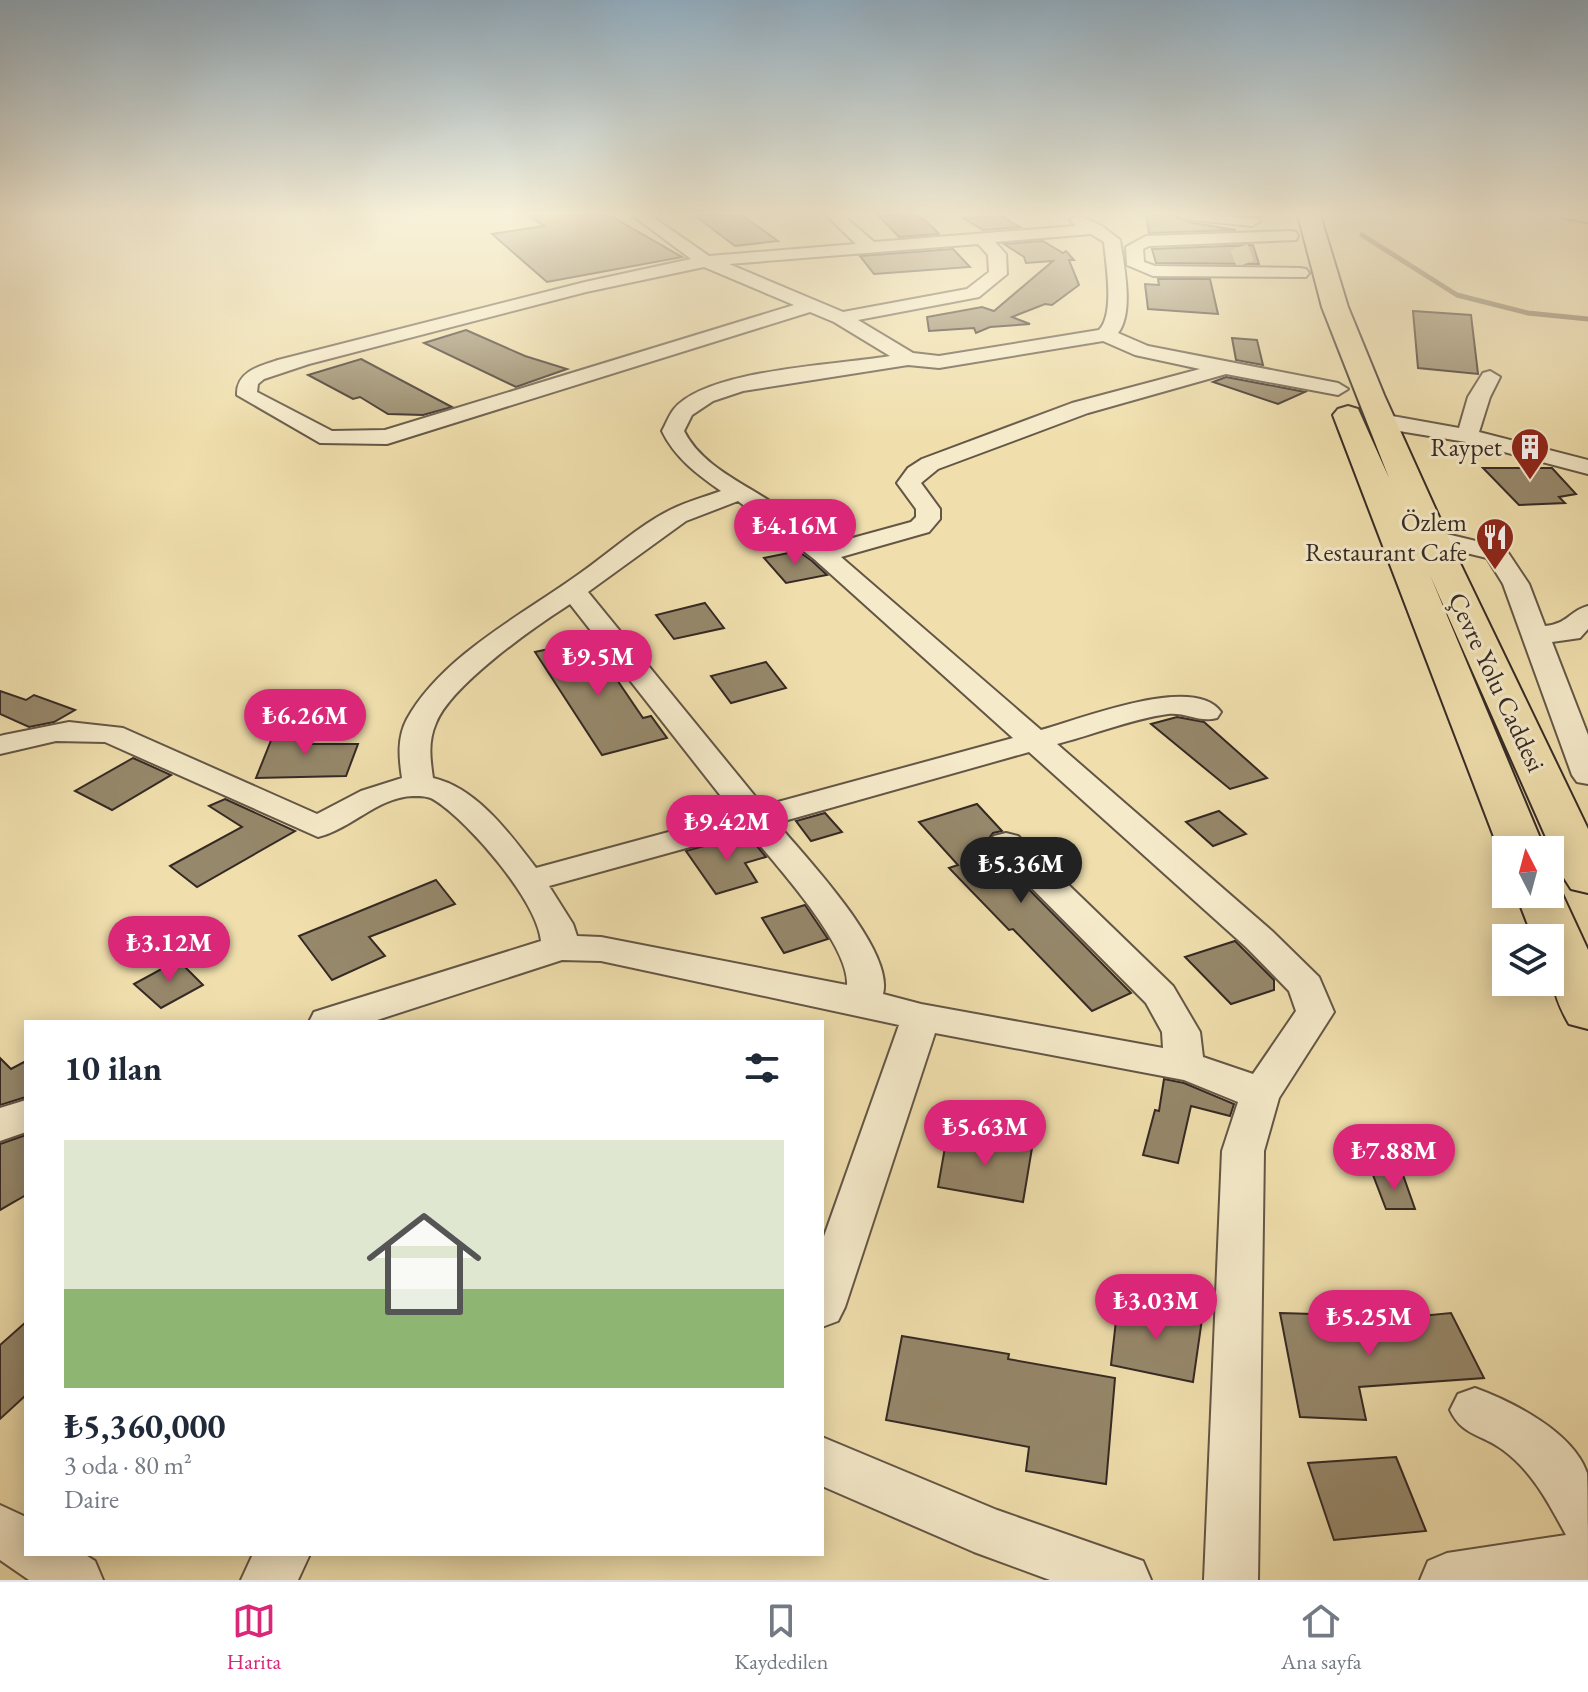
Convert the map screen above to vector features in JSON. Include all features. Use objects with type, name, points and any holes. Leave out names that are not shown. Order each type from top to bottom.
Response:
[{"type":"highway","name":"Çevre Yolu Caddesi","points":[[1304,289],[1314,327],[1391,529],[1516,836]]},
{"type":"highway","name":"Çevre Yolu Caddesi","points":[[1326,289],[1430,537],[1588,878]]},
{"type":"highway","points":[[1546,908],[1588,1011]]},
{"type":"street","points":[[575,289],[258,375],[248,383],[247,395],[328,438],[387,437],[812,305]]},
{"type":"street","points":[[773,289],[841,318],[908,359]]},
{"type":"street","points":[[841,318],[973,293],[979,289]]},
{"type":"street","points":[[1105,335],[1113,327],[1118,289]]},
{"type":"street","points":[[1239,1580],[1231,1580],[1243,1151],[1260,1095],[1315,1012],[1306,986],[1278,956],[823,554],[771,512],[737,493],[680,445],[675,438],[674,424],[687,407],[708,396],[758,382],[908,359],[939,362],[1105,335],[1142,351],[1338,389]]},
{"type":"street","points":[[823,554],[914,531],[925,523],[928,509],[909,483],[916,473],[930,464],[1080,408],[1226,368]]},
{"type":"street","points":[[1467,436],[1479,397],[1490,377]]},
{"type":"street","points":[[1381,421],[1467,436],[1588,467]]},
{"type":"street","points":[[419,787],[414,753],[416,737],[421,721],[437,696],[515,627],[573,591],[677,516],[737,493]]},
{"type":"street","points":[[1430,537],[1496,553],[1516,584],[1588,775]]},
{"type":"street","points":[[573,591],[758,817],[835,917],[867,971],[868,991],[861,1001]]},
{"type":"street","points":[[1535,635],[1570,632],[1588,614]]},
{"type":"street","points":[[528,881],[1162,706],[1189,704],[1206,712]]},
{"type":"street","points":[[0,745],[67,729],[85,728],[112,734],[318,827],[375,797],[419,787],[434,787],[447,793],[477,820],[528,881],[555,923],[560,948]]},
{"type":"street","points":[[1006,843],[1160,995],[1181,1032],[1184,1066]]},
{"type":"street","points":[[334,1020],[560,948],[601,949],[861,1001],[921,1017],[1184,1066],[1222,1077],[1260,1095]]},
{"type":"street","points":[[824,1301],[921,1017]]},
{"type":"street","points":[[0,1125],[24,1116]]},
{"type":"street","points":[[1475,1410],[1521,1434],[1557,1469],[1588,1524]]},
{"type":"street","points":[[824,1462],[993,1534],[1124,1580]]},
{"type":"street","points":[[0,1530],[24,1546]]},
{"type":"street","points":[[40,1556],[76,1580]]},
{"type":"street","points":[[268,1580],[282,1556]]},
{"type":"street","points":[[1447,1580],[1588,1558]]},
{"type":"building","points":[[1020,289],[1074,289],[1052,305],[1045,304],[1012,317],[1030,324],[990,327],[976,333],[974,328],[929,331],[927,317],[982,307],[994,311]]},
{"type":"building","points":[[1146,289],[1212,289],[1218,314],[1148,309]]},
{"type":"building","points":[[1413,311],[1471,315],[1478,374],[1418,368]]},
{"type":"building","points":[[466,330],[525,356],[567,369],[516,387],[424,343]]},
{"type":"building","points":[[1232,338],[1257,340],[1263,365],[1236,360]]},
{"type":"building","points":[[361,359],[452,407],[423,415],[388,414],[360,397],[353,399],[308,375]]},
{"type":"building","points":[[1226,377],[1305,392],[1278,404],[1213,382]]},
{"type":"building","name":"Raypet","points":[[1483,468],[1552,468],[1576,494],[1559,497],[1565,503],[1519,505]]},
{"type":"building","points":[[798,551],[827,575],[786,583],[764,558]]},
{"type":"building","points":[[705,603],[724,628],[674,639],[656,615]]},
{"type":"building","points":[[590,640],[643,718],[651,716],[667,738],[602,755],[535,652]]},
{"type":"building","points":[[766,662],[786,688],[731,703],[711,676]]},
{"type":"building","points":[[0,691],[26,700],[34,695],[75,710],[54,722],[29,727],[0,714]]},
{"type":"building","points":[[1177,717],[1204,722],[1267,778],[1230,789],[1151,724]]},
{"type":"building","points":[[315,732],[310,744],[358,744],[346,776],[256,778],[274,733]]},
{"type":"building","points":[[133,758],[171,775],[112,810],[75,791]]},
{"type":"building","points":[[225,799],[295,831],[197,887],[170,866],[242,827],[209,806]]},
{"type":"building","points":[[977,804],[1002,831],[993,833],[987,841],[992,852],[1131,993],[1092,1011],[949,868],[958,865],[919,822]]},
{"type":"building","points":[[1219,811],[1246,834],[1213,846],[1186,822]]},
{"type":"building","points":[[825,813],[842,832],[811,841],[796,821]]},
{"type":"building","points":[[747,834],[766,857],[745,863],[757,882],[716,894],[686,851]]},
{"type":"building","points":[[436,880],[455,904],[369,937],[385,956],[332,980],[299,936]]},
{"type":"building","points":[[805,905],[828,939],[784,953],[762,918]]},
{"type":"building","points":[[1235,941],[1274,980],[1274,990],[1231,1004],[1185,957]]},
{"type":"building","points":[[178,960],[203,985],[161,1008],[134,984]]},
{"type":"building","points":[[0,1058],[11,1069],[24,1062],[24,1098],[0,1105]]},
{"type":"building","points":[[1164,1079],[1184,1083],[1234,1104],[1230,1116],[1191,1106],[1178,1163],[1143,1155],[1155,1110],[1159,1111]]},
{"type":"building","points":[[24,1136],[24,1196],[0,1210],[0,1144]]},
{"type":"building","points":[[947,1136],[1032,1148],[1023,1202],[938,1187]]},
{"type":"building","points":[[1373,1175],[1403,1175],[1415,1209],[1386,1209]]},
{"type":"building","points":[[1118,1303],[1202,1319],[1193,1382],[1111,1365]]},
{"type":"building","points":[[1280,1313],[1347,1315],[1349,1323],[1451,1313],[1484,1378],[1359,1387],[1366,1420],[1300,1417]]},
{"type":"building","points":[[24,1324],[24,1397],[0,1419],[0,1345]]},
{"type":"building","points":[[902,1336],[1009,1354],[1008,1359],[1115,1378],[1106,1484],[1026,1471],[1029,1447],[886,1420]]},
{"type":"building","points":[[1396,1457],[1426,1531],[1334,1540],[1308,1463]]},
{"type":"waterway","points":[[1447,289],[1457,295],[1528,313],[1588,319]]},
{"type":"place","name":"Raypet","points":[[1530,481]]},
{"type":"place","name":"Özlem Restaurant Cafe","points":[[1495,571]]}]
